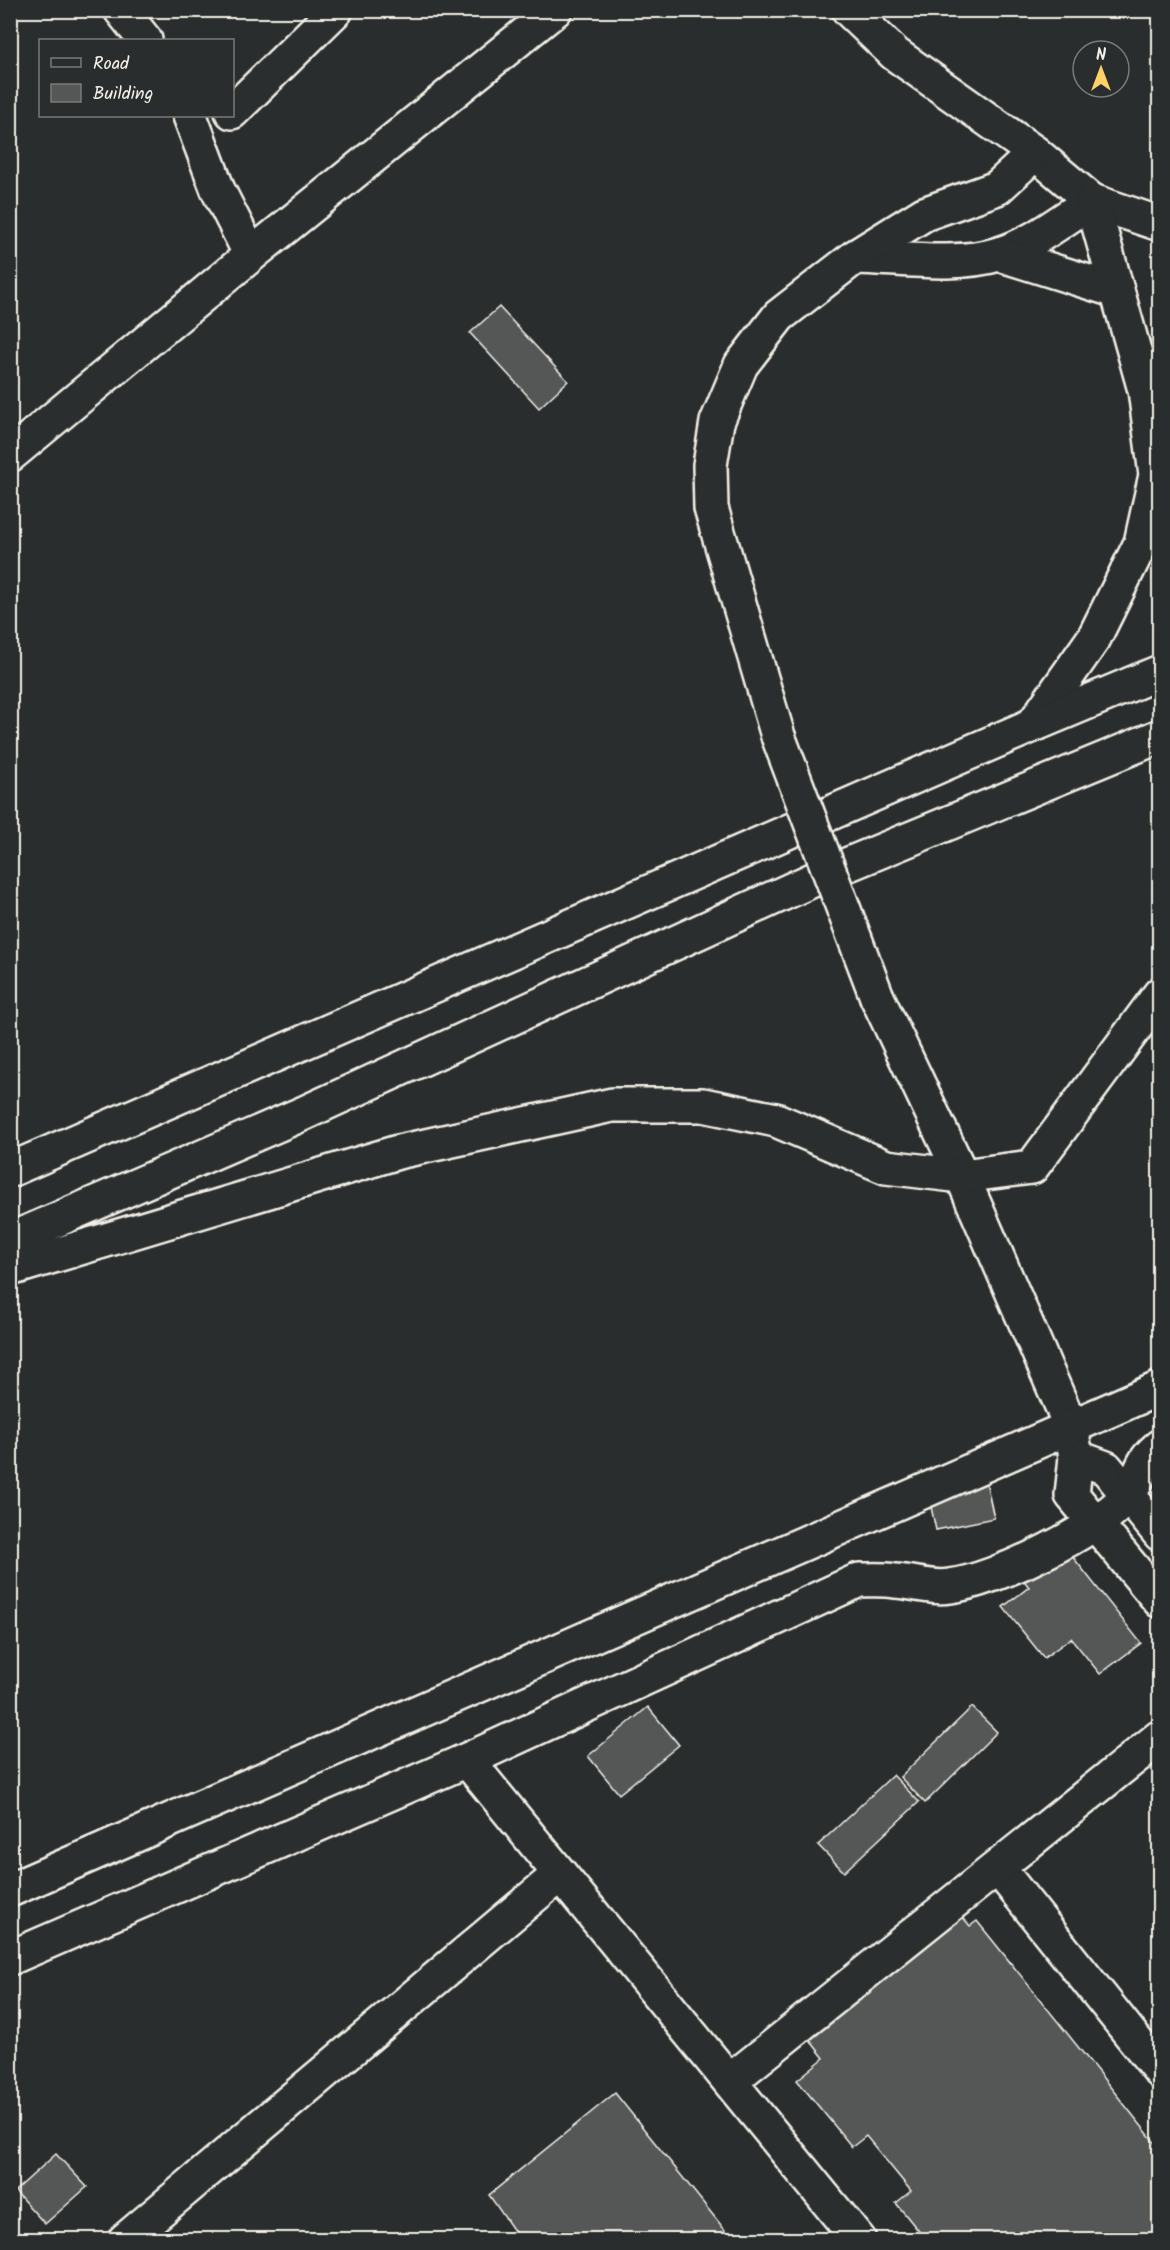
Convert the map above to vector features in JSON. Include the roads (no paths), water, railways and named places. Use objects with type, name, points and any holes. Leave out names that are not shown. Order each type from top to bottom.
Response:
[{"type":"main road","points":[[121,10],[144,39]]},
{"type":"main road","points":[[234,110],[336,10]]},
{"type":"main road","points":[[10,455],[251,255],[555,10]]},
{"type":"main road","points":[[849,10],[895,54],[1035,153],[1092,201],[1160,224]]},
{"type":"main road","points":[[225,117],[195,129],[218,190],[251,255]]},
{"type":"main road","points":[[1035,153],[997,188],[924,214],[855,257],[778,316],[741,365],[717,422],[710,465],[711,508],[721,550],[778,736],[878,997],[962,1176],[1073,1442],[1072,1494],[1160,1601]]},
{"type":"main road","points":[[855,257],[967,260],[999,254],[1030,241],[1092,201]]},
{"type":"main road","points":[[1033,725],[1094,638],[1141,543],[1156,475],[1144,390],[1092,201]]},
{"type":"main road","points":[[999,254],[1117,291]]},
{"type":"main road","points":[[10,1170],[1033,725],[1160,672]]},
{"type":"main road","points":[[10,1240],[302,1114],[832,871],[1160,736]]},
{"type":"main road","points":[[10,1269],[398,1152],[612,1105],[703,1105],[776,1120],[886,1167],[962,1176],[1032,1167],[1160,994]]},
{"type":"main road","points":[[10,1890],[1073,1442],[1160,1388]]},
{"type":"main road","points":[[1073,1442],[1106,1468],[1160,1534]]},
{"type":"main road","points":[[10,1958],[467,1760],[859,1580],[892,1580],[948,1587],[981,1580],[1008,1570],[1095,1524],[1128,1495],[1146,1457],[1160,1446]]},
{"type":"main road","points":[[730,2082],[1160,1737]]},
{"type":"main road","points":[[467,1760],[859,2240]]},
{"type":"main road","points":[[998,1868],[1160,2071]]},
{"type":"main road","points":[[125,2240],[560,1874]]}]
